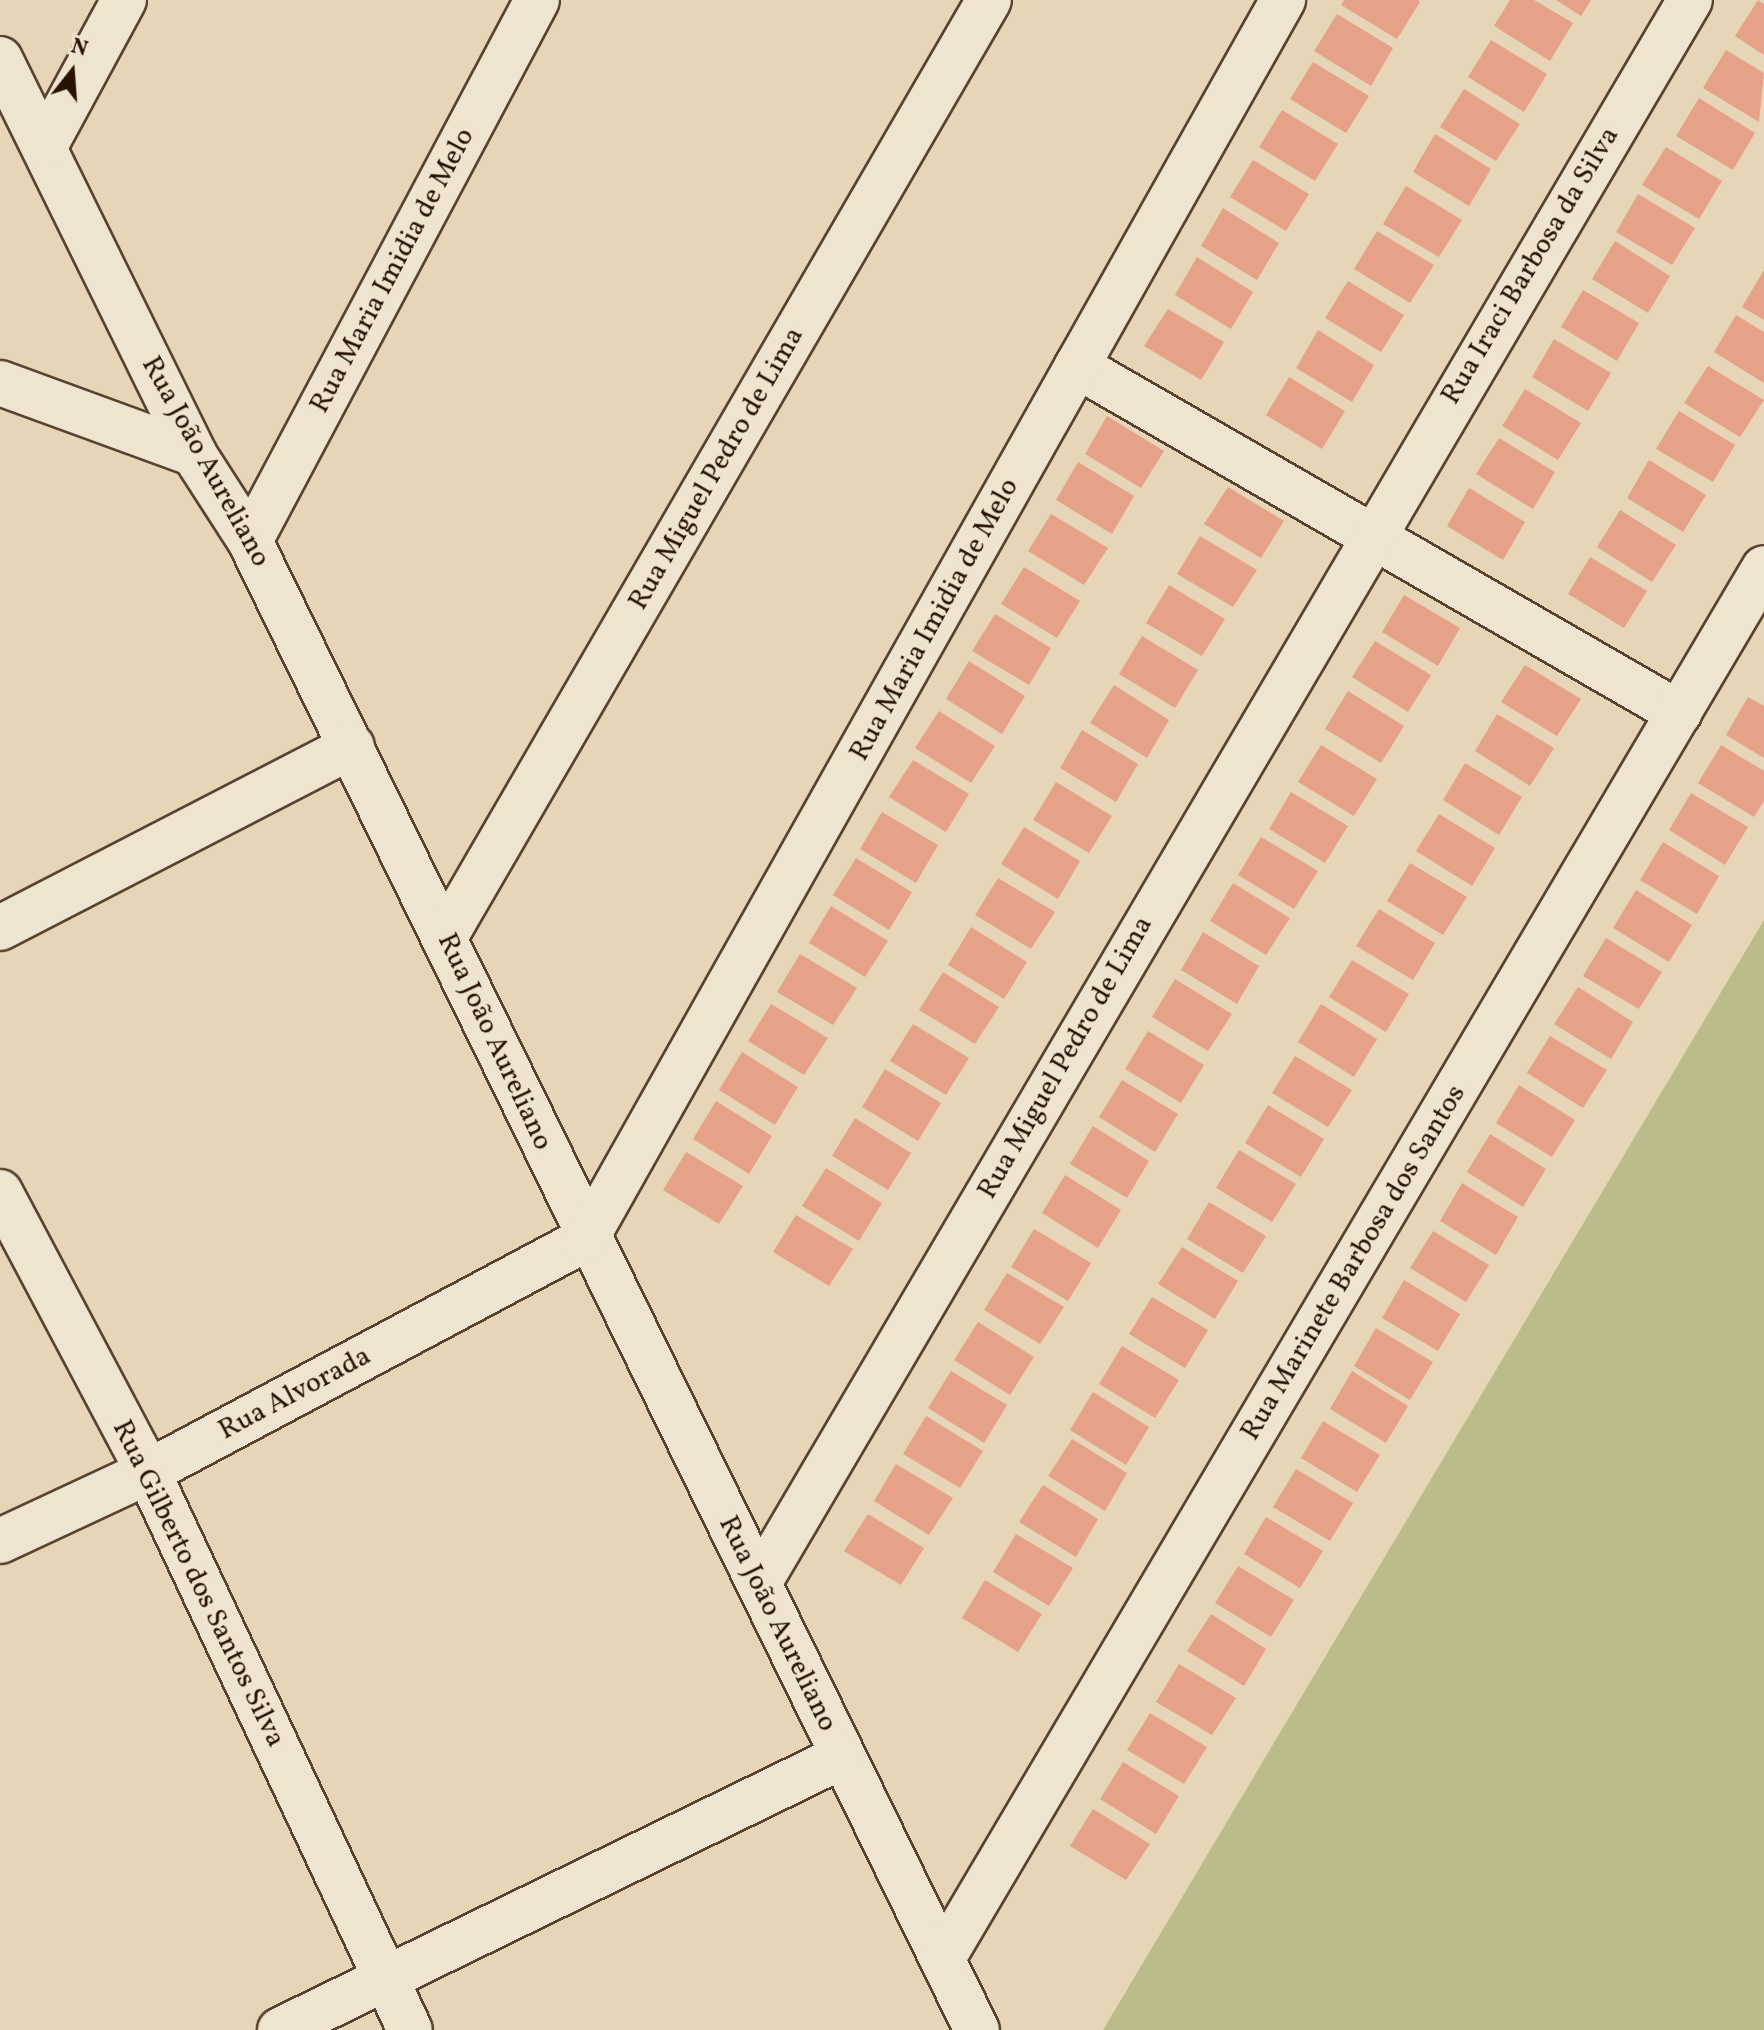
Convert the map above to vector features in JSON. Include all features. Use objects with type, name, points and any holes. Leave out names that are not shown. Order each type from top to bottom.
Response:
[{"type":"street","points":[[45,146],[124,0]]},
{"type":"street","name":"Rua Maria Imidia de Melo","points":[[250,541],[537,0]]},
{"type":"street","name":"Rua Miguel Pedro de Lima","points":[[445,937],[989,0]]},
{"type":"street","name":"Rua Maria Imidia de Melo","points":[[586,1239],[1283,0]]},
{"type":"street","name":"Rua Iraci Barbosa da Silva","points":[[1372,533],[1690,0]]},
{"type":"street","name":"Rua João Aureliano","points":[[0,59],[194,454],[250,541],[352,746],[586,1239],[759,1583],[841,1757],[977,2030]]},
{"type":"street","points":[[1077,366],[1372,533],[1679,713]]},
{"type":"street","points":[[0,383],[194,454]]},
{"type":"street","name":"Rua Miguel Pedro de Lima","points":[[759,1583],[1372,533]]},
{"type":"street","name":"Rua Marinete Barbosa dos Santos","points":[[943,1958],[1764,568]]},
{"type":"street","points":[[0,928],[352,746]]},
{"type":"street","name":"Rua Gilberto dos Santos Silva","points":[[0,1192],[148,1472],[410,2030]]},
{"type":"street","name":"Rua Alvorada","points":[[0,1541],[148,1472],[586,1239]]},
{"type":"street","points":[[280,2030],[841,1757]]},
{"type":"green space","points":[[1764,920],[1764,2030],[1103,2030]]},
{"type":"building","points":[[1344,0],[1420,2],[1397,39],[1341,5]]},
{"type":"building","points":[[1510,0],[1534,0],[1573,23],[1550,61],[1494,26]]},
{"type":"building","points":[[1556,0],[1591,0],[1581,16]]},
{"type":"building","points":[[1758,0],[1764,4],[1764,55],[1735,36]]},
{"type":"building","points":[[1337,14],[1393,48],[1371,86],[1314,51]]},
{"type":"building","points":[[1491,40],[1547,74],[1524,112],[1468,77]]},
{"type":"building","points":[[1726,50],[1764,73],[1759,122],[1703,88]]},
{"type":"building","points":[[1313,62],[1369,96],[1346,133],[1290,99]]},
{"type":"building","points":[[1464,89],[1520,124],[1496,161],[1440,127]]},
{"type":"building","points":[[1699,98],[1755,133],[1733,170],[1676,136]]},
{"type":"building","points":[[1282,110],[1338,144],[1315,181],[1259,147]]},
{"type":"building","points":[[1435,134],[1491,169],[1469,206],[1413,172]]},
{"type":"building","points":[[1666,147],[1722,181],[1699,219],[1642,185]]},
{"type":"building","points":[[1253,160],[1309,194],[1286,231],[1230,197]]},
{"type":"building","points":[[1406,186],[1462,220],[1439,257],[1383,224]]},
{"type":"building","points":[[1638,194],[1695,228],[1672,265],[1616,232]]},
{"type":"building","points":[[1223,208],[1279,243],[1257,280],[1201,246]]},
{"type":"building","points":[[1377,231],[1434,265],[1410,303],[1354,269]]},
{"type":"building","points":[[1615,241],[1670,276],[1648,313],[1592,279]]},
{"type":"building","points":[[1197,257],[1253,292],[1231,329],[1175,295]]},
{"type":"building","points":[[1764,270],[1764,320],[1742,307]]},
{"type":"building","points":[[1348,281],[1404,315],[1381,352],[1325,318]]},
{"type":"building","points":[[1583,290],[1639,323],[1617,361],[1561,327]]},
{"type":"building","points":[[1168,309],[1224,342],[1201,380],[1144,346]]},
{"type":"building","points":[[1736,315],[1764,332],[1764,383],[1714,352]]},
{"type":"building","points":[[1318,330],[1374,365],[1352,402],[1296,368]]},
{"type":"building","points":[[1554,339],[1611,373],[1588,411],[1532,377]]},
{"type":"building","points":[[1708,366],[1764,400],[1740,437],[1684,403]]},
{"type":"building","points":[[1289,377],[1345,411],[1322,449],[1266,415]]},
{"type":"building","points":[[1525,389],[1581,423],[1558,460],[1502,426]]},
{"type":"building","points":[[1679,411],[1735,445],[1713,482],[1656,449]]},
{"type":"building","points":[[1107,416],[1164,451],[1141,488],[1085,454]]},
{"type":"building","points":[[1499,438],[1555,472],[1533,509],[1476,474]]},
{"type":"building","points":[[1649,460],[1706,495],[1683,532],[1627,498]]},
{"type":"building","points":[[1078,462],[1134,496],[1112,534],[1056,500]]},
{"type":"building","points":[[1228,487],[1284,521],[1261,558],[1204,524]]},
{"type":"building","points":[[1469,488],[1525,522],[1503,560],[1447,526]]},
{"type":"building","points":[[1620,510],[1676,545],[1652,582],[1597,547]]},
{"type":"building","points":[[1051,514],[1108,548],[1084,585],[1028,551]]},
{"type":"building","points":[[1200,536],[1257,570],[1233,607],[1177,574]]},
{"type":"building","points":[[1590,557],[1647,591],[1624,628],[1568,594]]},
{"type":"building","points":[[1024,567],[1080,601],[1057,638],[1001,604]]},
{"type":"building","points":[[1169,585],[1225,619],[1202,656],[1146,623]]},
{"type":"building","points":[[1404,595],[1460,628],[1438,666],[1382,632]]},
{"type":"building","points":[[995,614],[1051,648],[1029,685],[972,651]]},
{"type":"building","points":[[1142,636],[1198,670],[1175,708],[1119,674]]},
{"type":"building","points":[[1375,641],[1431,675],[1408,712],[1352,677]]},
{"type":"building","points":[[969,661],[1025,696],[1002,734],[946,699]]},
{"type":"building","points":[[1525,665],[1581,699],[1557,736],[1501,702]]},
{"type":"building","points":[[1114,685],[1169,720],[1147,758],[1090,723]]},
{"type":"building","points":[[1348,691],[1404,726],[1381,763],[1325,729]]},
{"type":"building","points":[[1748,697],[1764,706],[1764,758],[1726,735]]},
{"type":"building","points":[[939,711],[995,746],[971,783],[915,748]]},
{"type":"building","points":[[1497,714],[1554,748],[1530,786],[1475,751]]},
{"type":"building","points":[[1082,730],[1138,764],[1116,802],[1060,768]]},
{"type":"building","points":[[1321,745],[1377,779],[1354,816],[1298,782]]},
{"type":"building","points":[[1721,745],[1764,771],[1764,801],[1754,817],[1698,783]]},
{"type":"building","points":[[913,760],[969,794],[946,832],[889,797]]},
{"type":"building","points":[[1465,763],[1522,797],[1499,835],[1443,800]]},
{"type":"building","points":[[1056,782],[1112,816],[1089,853],[1033,820]]},
{"type":"building","points":[[1291,792],[1348,826],[1325,863],[1269,829]]},
{"type":"building","points":[[1691,793],[1748,827],[1725,865],[1669,830]]},
{"type":"building","points":[[882,812],[938,845],[916,883],[860,849]]},
{"type":"building","points":[[1439,814],[1495,848],[1472,886],[1416,851]]},
{"type":"building","points":[[1024,827],[1080,861],[1058,899],[1001,864]]},
{"type":"building","points":[[1261,837],[1318,871],[1294,909],[1238,875]]},
{"type":"building","points":[[1663,842],[1719,876],[1697,914],[1640,880]]},
{"type":"building","points":[[856,858],[912,892],[889,930],[833,895]]},
{"type":"building","points":[[1410,863],[1467,897],[1443,935],[1387,901]]},
{"type":"building","points":[[998,878],[1055,912],[1031,949],[975,915]]},
{"type":"building","points":[[1233,883],[1290,918],[1266,955],[1210,921]]},
{"type":"building","points":[[1636,890],[1692,925],[1669,962],[1613,928]]},
{"type":"building","points":[[831,906],[888,941],[865,977],[809,943]]},
{"type":"building","points":[[1379,909],[1435,943],[1413,980],[1356,946]]},
{"type":"building","points":[[971,927],[1027,962],[1004,999],[948,965]]},
{"type":"building","points":[[1203,932],[1259,966],[1237,1004],[1181,970]]},
{"type":"building","points":[[1606,938],[1662,972],[1639,1009],[1583,976]]},
{"type":"building","points":[[800,954],[857,988],[833,1025],[777,992]]},
{"type":"building","points":[[1352,960],[1409,994],[1386,1032],[1329,997]]},
{"type":"building","points":[[943,972],[999,1007],[975,1044],[919,1010]]},
{"type":"building","points":[[1175,979],[1232,1014],[1208,1051],[1152,1017]]},
{"type":"building","points":[[1578,987],[1633,1022],[1611,1059],[1554,1024]]},
{"type":"building","points":[[771,1004],[828,1038],[804,1075],[748,1041]]},
{"type":"building","points":[[1321,1004],[1377,1039],[1354,1077],[1298,1042]]},
{"type":"building","points":[[913,1024],[969,1058],[946,1095],[890,1061]]},
{"type":"building","points":[[1148,1031],[1204,1065],[1181,1103],[1125,1069]]},
{"type":"building","points":[[1550,1036],[1607,1070],[1583,1108],[1527,1073]]},
{"type":"building","points":[[742,1052],[798,1087],[775,1125],[719,1090]]},
{"type":"building","points":[[1295,1056],[1352,1090],[1328,1127],[1272,1093]]},
{"type":"building","points":[[885,1069],[941,1103],[918,1141],[862,1107]]},
{"type":"building","points":[[1122,1080],[1178,1114],[1155,1152],[1099,1117]]},
{"type":"building","points":[[1519,1085],[1575,1120],[1552,1157],[1496,1123]]},
{"type":"building","points":[[716,1101],[772,1136],[749,1174],[693,1139]]},
{"type":"building","points":[[1268,1105],[1324,1139],[1301,1177],[1245,1143]]},
{"type":"building","points":[[855,1118],[911,1153],[888,1190],[832,1156]]},
{"type":"building","points":[[1093,1126],[1149,1161],[1127,1198],[1070,1164]]},
{"type":"building","points":[[1490,1134],[1546,1169],[1523,1207],[1467,1172]]},
{"type":"building","points":[[1239,1150],[1296,1184],[1272,1222],[1216,1188]]},
{"type":"building","points":[[686,1152],[743,1186],[719,1224],[663,1190]]},
{"type":"building","points":[[826,1168],[882,1203],[859,1241],[802,1206]]},
{"type":"building","points":[[1065,1175],[1121,1210],[1098,1248],[1042,1213]]},
{"type":"building","points":[[1462,1183],[1518,1217],[1496,1255],[1440,1221]]},
{"type":"building","points":[[1209,1202],[1266,1236],[1243,1273],[1187,1239]]},
{"type":"building","points":[[796,1215],[853,1249],[829,1286],[773,1252]]},
{"type":"building","points":[[1034,1229],[1091,1263],[1068,1301],[1011,1267]]},
{"type":"building","points":[[1433,1231],[1489,1265],[1466,1302],[1410,1268]]},
{"type":"building","points":[[1182,1247],[1238,1281],[1215,1319],[1158,1284]]},
{"type":"building","points":[[1007,1273],[1064,1307],[1040,1344],[984,1310]]},
{"type":"building","points":[[1404,1280],[1460,1314],[1438,1351],[1382,1318]]},
{"type":"building","points":[[1152,1297],[1208,1330],[1185,1368],[1129,1334]]},
{"type":"building","points":[[978,1322],[1034,1357],[1010,1395],[954,1360]]},
{"type":"building","points":[[1376,1328],[1433,1362],[1410,1400],[1354,1366]]},
{"type":"building","points":[[1122,1346],[1179,1380],[1155,1418],[1099,1384]]},
{"type":"building","points":[[951,1371],[1007,1405],[984,1443],[928,1408]]},
{"type":"building","points":[[1352,1371],[1408,1406],[1386,1443],[1330,1409]]},
{"type":"building","points":[[1093,1392],[1149,1427],[1126,1465],[1070,1430]]},
{"type":"building","points":[[926,1416],[983,1451],[960,1488],[903,1454]]},
{"type":"building","points":[[1323,1421],[1380,1455],[1357,1492],[1301,1458]]},
{"type":"building","points":[[1072,1439],[1127,1473],[1105,1511],[1048,1476]]},
{"type":"building","points":[[896,1464],[953,1498],[929,1535],[874,1501]]},
{"type":"building","points":[[1296,1469],[1353,1503],[1330,1541],[1273,1507]]},
{"type":"building","points":[[1043,1485],[1098,1519],[1076,1557],[1019,1522]]},
{"type":"building","points":[[868,1514],[924,1548],[901,1585],[844,1551]]},
{"type":"building","points":[[1266,1517],[1323,1551],[1300,1588],[1244,1554]]},
{"type":"building","points":[[1016,1534],[1073,1568],[1049,1606],[993,1572]]},
{"type":"building","points":[[1238,1566],[1294,1600],[1271,1637],[1215,1603]]},
{"type":"building","points":[[985,1580],[1042,1614],[1018,1652],[962,1618]]},
{"type":"building","points":[[1211,1614],[1266,1649],[1244,1686],[1187,1651]]},
{"type":"building","points":[[1179,1664],[1236,1698],[1212,1735],[1156,1702]]},
{"type":"building","points":[[1150,1713],[1207,1747],[1184,1784],[1127,1750]]},
{"type":"building","points":[[1123,1762],[1179,1796],[1156,1834],[1100,1799]]},
{"type":"building","points":[[1093,1809],[1150,1844],[1126,1880],[1070,1846]]}]
